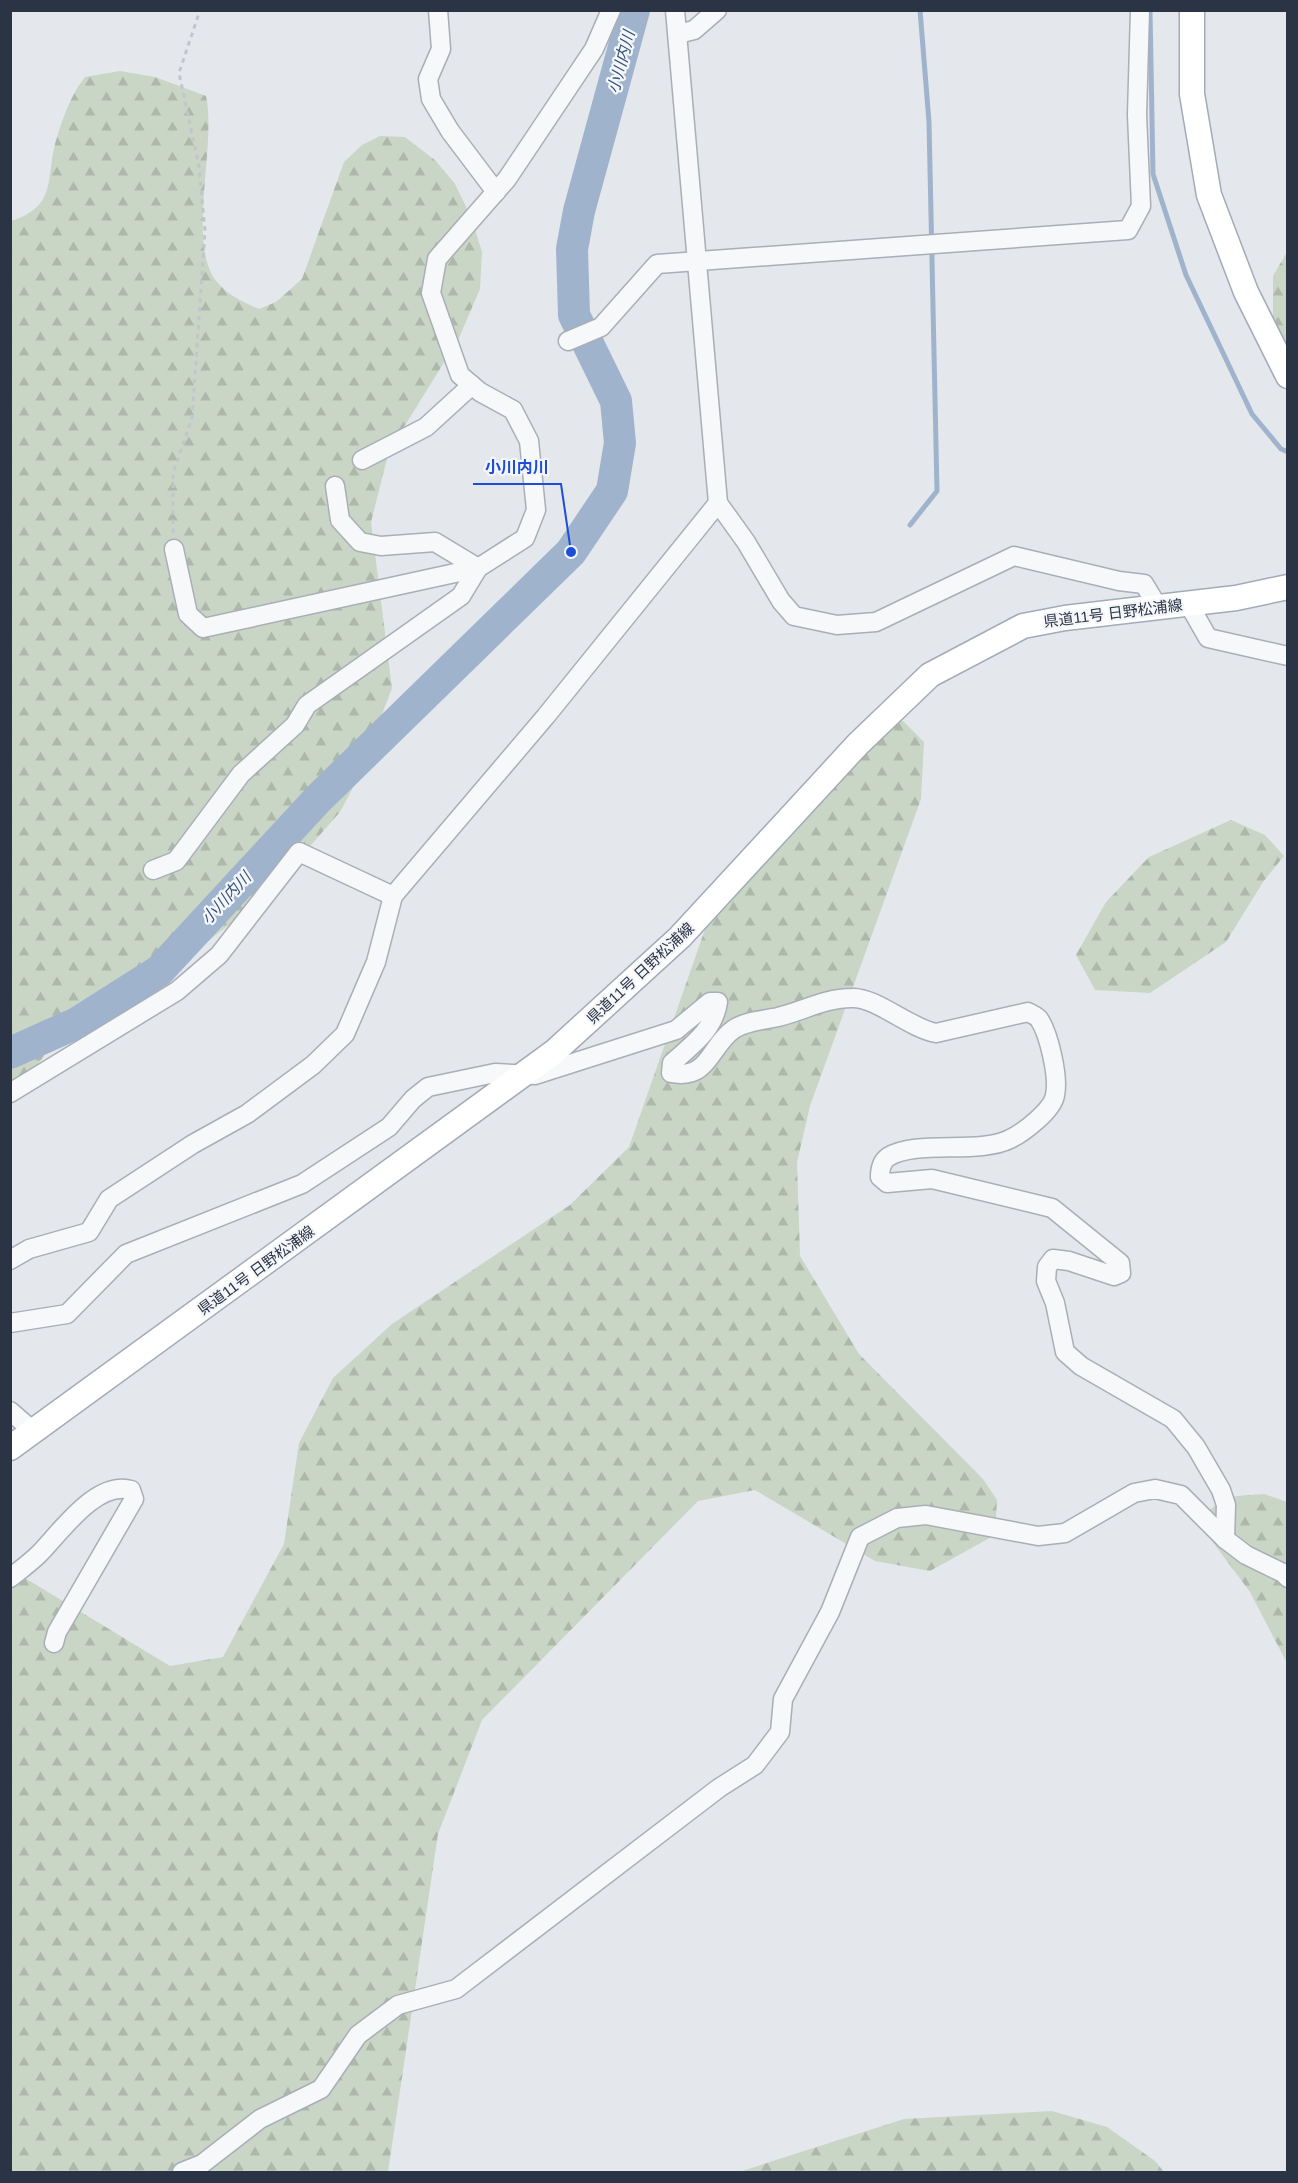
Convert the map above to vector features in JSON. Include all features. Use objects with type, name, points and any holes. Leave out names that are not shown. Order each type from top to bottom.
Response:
[{"type":"main road","points":[[1192,10],[1192,94],[1209,195],[1246,292],[1287,376]]},
{"type":"main road","name":"県道11号 日野松浦線","points":[[10,1448],[554,1052],[680,937],[858,744],[930,675],[1023,626],[1065,618],[1236,598],[1287,587]]},
{"type":"street","points":[[438,10],[441,49],[428,79],[430,99],[450,131],[496,192]]},
{"type":"street","points":[[174,549],[188,614],[203,628],[478,568],[525,538],[536,510],[529,441],[513,410],[460,375],[431,292],[437,259],[496,192],[594,49],[611,10]]},
{"type":"street","points":[[675,10],[695,261],[718,502],[746,542],[781,601],[794,616],[837,625],[876,622],[1014,556],[1119,581],[1144,584],[1158,607]]},
{"type":"street","points":[[678,33],[694,30],[717,10]]},
{"type":"street","points":[[568,341],[601,327],[657,264],[1128,230],[1141,206],[1137,116],[1140,10]]},
{"type":"street","points":[[362,460],[426,427],[472,385]]},
{"type":"street","points":[[335,486],[340,520],[360,542],[381,546],[435,542],[478,568]]},
{"type":"street","points":[[10,1260],[29,1249],[89,1232],[109,1199],[194,1144],[248,1114],[313,1065],[345,1034],[376,962],[393,896],[546,716],[718,502]]},
{"type":"street","points":[[153,870],[176,861],[241,774],[295,725],[307,705],[461,596],[478,568]]},
{"type":"street","points":[[1188,603],[1208,638],[1287,656]]},
{"type":"street","points":[[10,1093],[177,991],[219,955],[299,852],[393,896]]},
{"type":"street","points":[[10,1323],[67,1314],[126,1254],[302,1184],[389,1127],[413,1099],[429,1087],[495,1073],[535,1076],[676,1030],[710,1002],[718,1002],[716,1014],[702,1036],[672,1063],[671,1073],[695,1071],[707,1062],[734,1029],[826,1001],[855,998],[867,1001],[921,1030],[936,1033],[1028,1012],[1038,1018],[1050,1048],[1055,1079],[1056,1097],[1043,1113],[1020,1134],[1001,1143],[905,1151],[888,1158],[880,1166],[880,1177],[887,1182],[932,1179],[1052,1208],[1120,1263],[1121,1273],[1114,1276],[1069,1261],[1053,1259],[1047,1267],[1046,1281],[1055,1303],[1065,1352],[1081,1366],[1173,1419],[1196,1447],[1221,1490],[1226,1505],[1225,1539]]},
{"type":"street","points":[[10,1411],[33,1431]]},
{"type":"street","points":[[10,1578],[39,1553],[74,1514],[95,1499],[123,1488],[131,1490],[134,1499],[57,1632],[54,1644]]},
{"type":"street","points":[[182,2172],[202,2164],[260,2119],[321,2089],[358,2035],[398,2005],[456,1989],[710,1795],[755,1764],[780,1732],[783,1699],[830,1612],[860,1537],[897,1518],[926,1515],[1038,1536],[1065,1533],[1134,1493],[1155,1489],[1181,1495],[1225,1539],[1246,1555],[1283,1573],[1287,1578]]},
{"type":"path","points":[[174,549],[173,473],[192,418],[205,231],[199,167],[179,73],[200,10]]},
{"type":"green space","points":[[120,71],[155,77],[206,96],[208,141],[204,194],[204,244],[208,265],[217,282],[236,298],[259,309],[276,302],[302,279],[344,162],[362,145],[380,136],[405,137],[436,161],[455,184],[471,217],[482,252],[480,289],[458,340],[389,451],[371,522],[392,688],[358,778],[340,812],[269,893],[197,950],[124,979],[73,1017],[11,1100],[11,221],[36,208],[42,200],[49,181],[55,144],[61,126],[71,100],[85,77]]},
{"type":"green space","points":[[1287,252],[1287,356],[1273,324],[1273,276]]},
{"type":"green space","points":[[903,721],[924,742],[921,799],[810,1106],[797,1162],[800,1256],[859,1354],[983,1479],[997,1500],[995,1535],[930,1571],[875,1561],[755,1490],[698,1501],[482,1720],[438,1834],[388,2172],[11,2172],[10,1569],[170,1666],[223,1657],[284,1544],[299,1443],[333,1378],[392,1324],[570,1205],[629,1147],[717,895],[879,723]]},
{"type":"green space","points":[[1231,820],[1265,835],[1284,856],[1263,882],[1226,942],[1150,993],[1095,990],[1076,955],[1106,902],[1149,857]]},
{"type":"green space","points":[[1264,1494],[1287,1502],[1287,1663],[1250,1592],[1212,1541],[1206,1513],[1226,1497]]},
{"type":"green space","points":[[1052,2111],[1107,2127],[1155,2161],[1164,2172],[739,2172],[904,2119]]},
{"type":"waterway","name":"小川内川","points":[[10,1053],[77,1023],[159,971],[319,798],[571,552],[612,491],[620,443],[616,401],[574,315],[572,249],[579,211],[634,10]]},
{"type":"waterway","points":[[910,525],[937,491],[929,122],[920,10]]},
{"type":"waterway","points":[[1150,10],[1153,174],[1186,275],[1252,414],[1281,449],[1288,452]]},
{"type":"place","name":"小川内川","points":[[571,552]]}]
